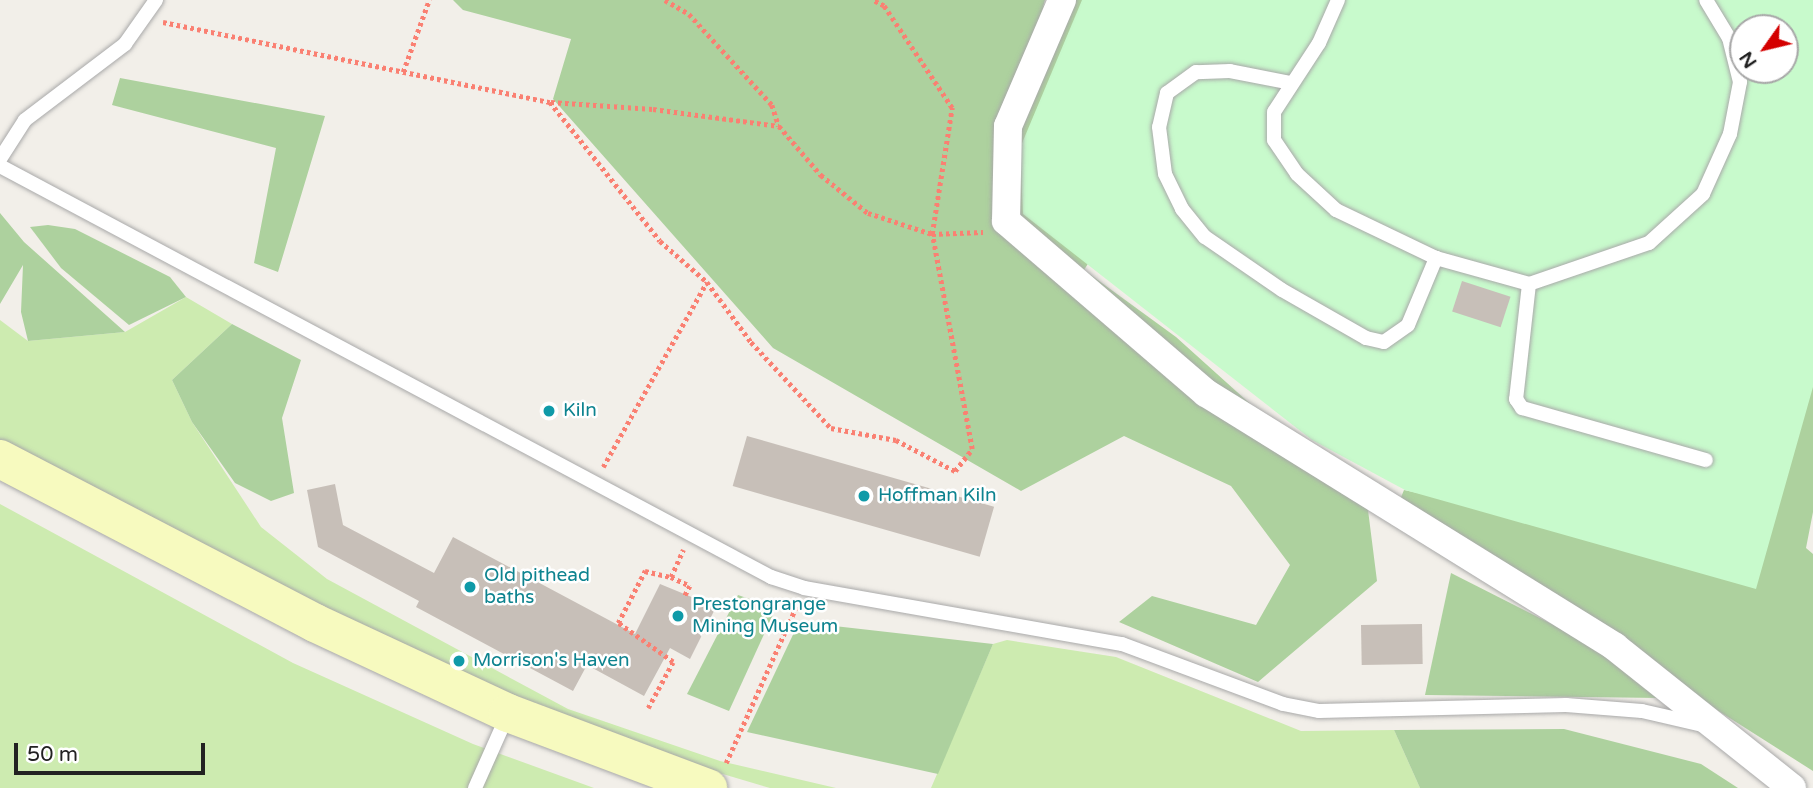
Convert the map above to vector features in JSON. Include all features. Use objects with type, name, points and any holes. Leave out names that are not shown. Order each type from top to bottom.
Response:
[{"type":"main road","points":[[0,459],[315,623],[508,713],[716,777]]},
{"type":"street","points":[[1062,0],[1008,126],[1006,221],[1206,393],[1615,647],[1792,788]]},
{"type":"lane","points":[[0,159],[25,120],[125,44],[156,0]]},
{"type":"lane","points":[[1338,0],[1319,43],[1291,83],[1275,112],[1274,140],[1297,174],[1336,210],[1436,258],[1529,284],[1649,243],[1703,194],[1730,134],[1740,82],[1729,38],[1706,0]]},
{"type":"lane","points":[[1291,83],[1230,71],[1196,72],[1167,93],[1159,127],[1166,174],[1182,209],[1205,236],[1282,290],[1366,338],[1384,342],[1408,325],[1436,258]]},
{"type":"lane","points":[[0,166],[690,537],[804,588],[1122,644],[1283,704],[1319,711],[1566,705],[1642,711],[1718,728]]},
{"type":"lane","points":[[1529,284],[1516,399],[1522,408],[1706,460]]},
{"type":"lane","points":[[475,788],[508,713]]},
{"type":"path","points":[[403,72],[429,0]]},
{"type":"path","points":[[665,0],[690,14],[772,105],[779,126],[821,175],[868,213],[932,234],[983,232]]},
{"type":"path","points":[[550,102],[660,241],[707,282],[751,342],[831,428],[896,440],[955,471],[972,449],[932,234],[952,108],[884,6],[872,0]]},
{"type":"path","points":[[145,19],[550,102],[653,109],[779,126]]},
{"type":"path","points":[[593,485],[707,282]]},
{"type":"path","points":[[671,577],[690,537]]},
{"type":"path","points":[[648,708],[673,662],[618,623],[645,571],[671,577],[690,586],[685,596]]},
{"type":"path","points":[[716,777],[804,588]]},
{"type":"green space","points":[[453,0],[1045,0],[1043,7],[1047,0],[1121,0],[1118,216],[1084,270],[1176,337],[1368,510],[1377,581],[1258,682],[1119,622],[1152,596],[1256,625],[1290,565],[1231,486],[1124,436],[1021,491],[773,348],[553,99],[571,39],[463,10]]},
{"type":"green space","points":[[1082,0],[1813,0],[1813,387],[1756,589],[1405,490],[1312,440],[1023,214],[1020,148]]},
{"type":"green space","points":[[120,78],[325,116],[278,272],[254,263],[276,148],[112,105]]},
{"type":"green space","points":[[0,213],[24,242],[125,332],[28,341],[21,312],[23,265],[0,304]]},
{"type":"green space","points":[[48,225],[75,229],[170,277],[186,297],[129,325],[61,268],[30,227]]},
{"type":"green space","points":[[1813,267],[1813,512],[1806,548],[1813,554],[1813,771],[1397,507],[1404,490],[1729,562]]},
{"type":"green space","points":[[186,297],[232,324],[172,380],[192,422],[261,527],[327,579],[568,709],[720,761],[836,788],[770,788],[615,742],[385,641],[0,443],[0,320],[28,341],[125,332]]},
{"type":"green space","points":[[232,324],[301,360],[282,418],[294,493],[271,501],[235,483],[192,422],[172,380]]},
{"type":"green space","points":[[0,504],[293,663],[473,744],[594,788],[0,788]]},
{"type":"green space","points":[[1451,573],[1609,653],[1660,698],[1425,695]]},
{"type":"green space","points":[[738,595],[776,608],[729,711],[687,694]]},
{"type":"green space","points":[[799,622],[993,644],[938,774],[747,732]]},
{"type":"green space","points":[[1007,640],[1116,657],[1301,731],[1394,730],[1420,788],[931,788],[993,644]]},
{"type":"green space","points":[[1564,729],[1701,764],[1738,788],[1420,788],[1394,730]]},
{"type":"building","points":[[1462,281],[1511,297],[1501,327],[1452,311]]},
{"type":"building","name":"Hoffman Kiln","points":[[747,436],[994,507],[980,557],[733,486]]},
{"type":"building","name":"Old pithead baths","points":[[335,484],[343,525],[434,573],[453,537],[635,634],[660,584],[716,607],[690,659],[670,648],[644,696],[587,665],[573,691],[416,607],[419,601],[318,547],[307,490]]},
{"type":"building","points":[[1422,624],[1423,664],[1362,665],[1361,625]]},
{"type":"place","name":"Kiln","points":[[549,411]]},
{"type":"place","name":"Hoffman Kiln","points":[[864,496]]},
{"type":"place","name":"Old pithead baths","points":[[470,587]]},
{"type":"place","name":"Prestongrange Mining Museum","points":[[678,616]]},
{"type":"place","name":"Morrison's Haven","points":[[459,661]]}]
